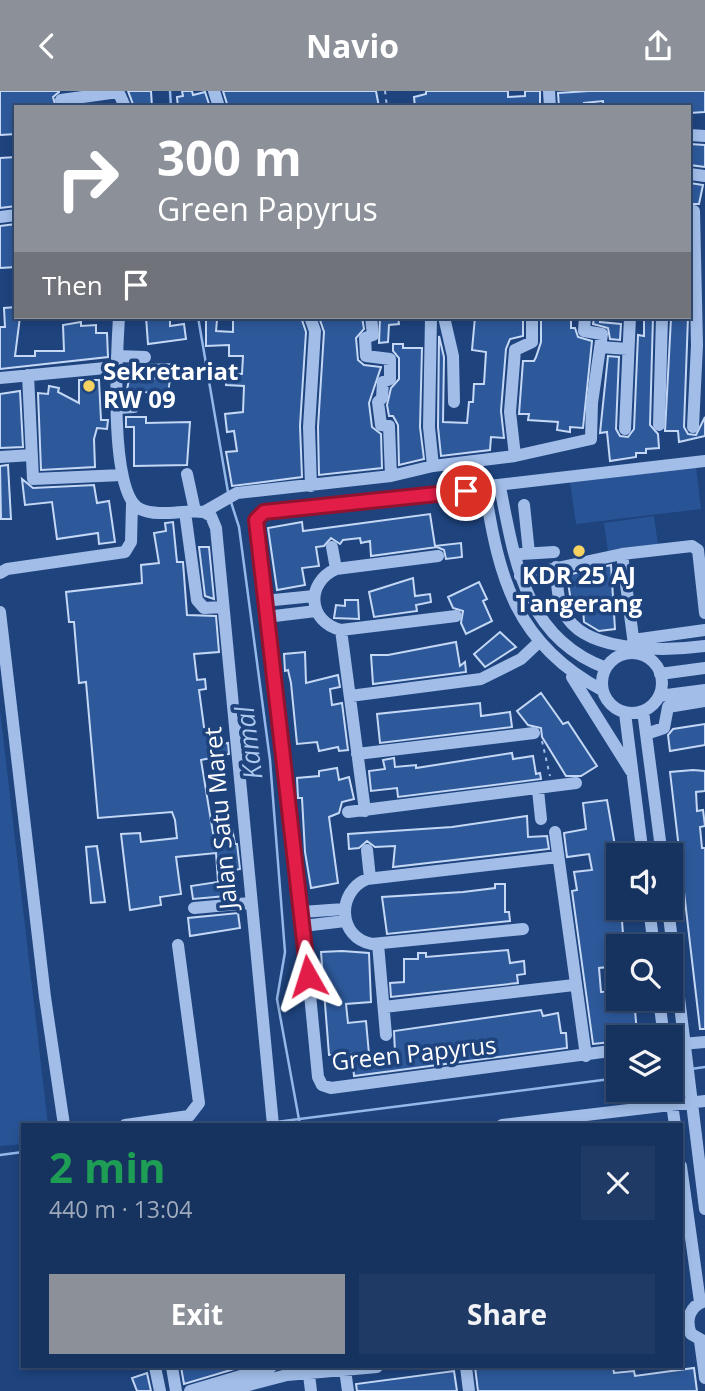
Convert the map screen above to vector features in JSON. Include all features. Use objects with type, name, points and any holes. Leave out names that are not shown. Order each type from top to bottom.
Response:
[{"type":"street","points":[[61,100],[118,91]]},
{"type":"street","points":[[693,427],[696,211]]},
{"type":"street","points":[[0,573],[7,569],[125,552],[131,542],[132,504],[122,475],[118,408],[116,364],[119,319]]},
{"type":"street","points":[[311,319],[314,331],[309,427],[311,486]]},
{"type":"street","points":[[371,319],[373,335],[365,338],[366,356],[390,359],[390,379],[383,382],[382,398],[378,402],[381,425],[389,426],[391,476]]},
{"type":"street","points":[[431,319],[429,428],[433,466]]},
{"type":"street","points":[[444,319],[453,356],[454,402]]},
{"type":"street","points":[[515,456],[510,412],[514,350],[532,342],[532,319]]},
{"type":"street","points":[[132,504],[142,510],[195,511],[237,493],[391,476],[433,466],[515,456],[591,439],[592,403],[602,334],[584,331],[585,319]]},
{"type":"street","points":[[625,429],[630,319]]},
{"type":"street","points":[[659,425],[662,319]]},
{"type":"street","points":[[600,347],[628,349]]},
{"type":"street","points":[[0,378],[116,364],[145,357]]},
{"type":"street","points":[[116,364],[176,369]]},
{"type":"street","points":[[28,376],[33,478],[122,475]]},
{"type":"street","points":[[118,408],[134,407]]},
{"type":"street","points":[[0,457],[32,455]]},
{"type":"street","points":[[635,777],[590,702],[565,668],[536,639],[516,607],[502,575],[485,489],[705,461]]},
{"type":"street","points":[[187,474],[195,511],[197,600],[204,608],[223,607]]},
{"type":"street","points":[[500,487],[520,576],[536,609],[554,634],[580,657],[606,668]]},
{"type":"street","name":"Green Papyrus","points":[[485,489],[262,513],[255,526],[302,912],[318,1077],[322,1085],[331,1088],[606,1052]]},
{"type":"street","points":[[524,505],[529,553]]},
{"type":"street","name":"Jalan Satu Maret","points":[[195,511],[211,516],[216,529],[273,1123]]},
{"type":"street","points":[[332,547],[336,569]]},
{"type":"street","points":[[520,576],[622,554],[696,547],[705,613]]},
{"type":"street","points":[[514,554],[554,552]]},
{"type":"street","points":[[622,554],[634,643]]},
{"type":"street","points":[[438,556],[336,569],[321,579],[314,596],[316,611],[326,624],[341,630],[456,616]]},
{"type":"street","points":[[556,567],[558,594],[566,618],[596,641],[634,643],[676,650],[705,646]]},
{"type":"street","points":[[264,601],[314,596]]},
{"type":"street","points":[[266,617],[316,611]]},
{"type":"street","points":[[0,612],[45,997],[64,1123]]},
{"type":"street","points":[[634,643],[705,629]]},
{"type":"street","points":[[341,630],[365,811]]},
{"type":"street","points":[[350,696],[481,679],[521,659],[536,639]]},
{"type":"street","points":[[602,690],[606,668],[617,657],[635,654],[649,659],[660,674],[659,696]]},
{"type":"street","points":[[565,668],[602,690],[612,706],[625,713],[643,711],[659,696],[705,689]]},
{"type":"street","points":[[660,674],[705,668]]},
{"type":"street","points":[[646,734],[664,728],[668,707],[705,701]]},
{"type":"street","points":[[643,711],[660,843]]},
{"type":"street","points":[[625,713],[642,843]]},
{"type":"street","points":[[358,754],[534,733]]},
{"type":"street","points":[[348,812],[576,783]]},
{"type":"street","points":[[541,819],[545,789]]},
{"type":"street","points":[[555,832],[574,985],[586,1056]]},
{"type":"street","points":[[367,850],[370,878]]},
{"type":"street","points":[[523,929],[378,944],[358,939],[345,915],[353,888],[370,878],[558,857]]},
{"type":"street","points":[[194,908],[250,903]]},
{"type":"street","points":[[302,912],[345,915]]},
{"type":"street","points":[[303,926],[345,915]]},
{"type":"street","points":[[670,920],[705,1209]]},
{"type":"street","points":[[139,1123],[188,1116],[199,1103],[178,944]]},
{"type":"street","name":"Green Papyrus","points":[[378,944],[386,1035]]},
{"type":"street","name":"Green Papyrus","points":[[384,1007],[574,985]]},
{"type":"street","points":[[683,1044],[705,1042]]},
{"type":"street","points":[[536,1123],[602,1119],[705,1101]]},
{"type":"street","points":[[672,1102],[675,1123]]},
{"type":"street","points":[[683,1178],[703,1301],[684,1321],[694,1338],[705,1378]]},
{"type":"street","points":[[155,1368],[160,1391]]},
{"type":"street","points":[[172,1368],[176,1391]]},
{"type":"street","points":[[190,1391],[268,1368]]},
{"type":"street","points":[[206,1391],[366,1368]]},
{"type":"street","points":[[466,1368],[469,1391]]},
{"type":"street","points":[[345,1370],[348,1391]]},
{"type":"street","points":[[226,1391],[309,1375]]},
{"type":"path","points":[[534,733],[541,739],[550,768],[545,789]]},
{"type":"shaded area","points":[[696,467],[701,509],[576,524],[570,482]]},
{"type":"shaded area","points":[[654,516],[658,545],[608,552],[604,523]]},
{"type":"shaded area","points":[[0,710],[48,1123],[21,1123],[21,1144],[0,1146]]},
{"type":"building","points":[[0,91],[59,91],[53,97],[55,105],[14,105],[14,134],[0,135]]},
{"type":"building","points":[[128,91],[151,91],[152,105],[133,105]]},
{"type":"building","points":[[182,91],[192,91],[193,95],[205,92],[209,105],[178,105],[177,97],[183,96]]},
{"type":"building","points":[[223,91],[376,91],[379,105],[227,105]]},
{"type":"building","points":[[426,91],[508,91],[508,97],[525,96],[525,91],[540,91],[540,105],[415,105],[414,97],[426,94]]},
{"type":"building","points":[[705,91],[705,112],[691,113],[691,105],[603,105],[603,101],[584,105],[559,105],[558,93]]},
{"type":"building","points":[[691,144],[705,145],[705,167],[691,165]]},
{"type":"building","points":[[14,157],[14,206],[0,208],[0,158]]},
{"type":"building","points":[[691,183],[703,185],[699,204],[691,204]]},
{"type":"building","points":[[14,224],[14,267],[0,268],[0,226]]},
{"type":"building","points":[[14,307],[14,319],[20,319],[15,356],[35,356],[35,351],[64,351],[63,325],[81,322],[81,326],[96,325],[96,333],[107,333],[108,357],[0,369],[0,327],[5,327],[4,308]]},
{"type":"building","points":[[146,319],[170,319],[170,326],[184,324],[186,339],[148,344]]},
{"type":"building","points":[[233,319],[302,319],[306,332],[300,426],[302,477],[232,486],[226,452],[237,451],[234,431],[227,432],[225,414],[243,412],[244,386],[226,385],[227,373],[242,374],[243,356],[229,356],[229,345],[206,346],[206,320],[217,320],[216,331],[233,332]]},
{"type":"building","points":[[320,319],[362,319],[364,329],[356,338],[358,360],[364,365],[381,367],[369,403],[372,427],[381,434],[382,468],[319,475],[318,427],[324,332]]},
{"type":"building","points":[[380,319],[398,319],[399,324],[389,325],[388,342],[379,343]]},
{"type":"building","points":[[475,319],[523,319],[523,336],[510,339],[506,349],[501,411],[504,438],[491,437],[490,450],[441,456],[438,427],[439,336],[444,357],[443,422],[467,423],[469,402],[473,402],[474,384],[484,384],[486,352],[472,350]]},
{"type":"building","points":[[541,319],[571,319],[571,328],[575,328],[578,337],[592,341],[583,428],[570,427],[570,432],[557,430],[558,422],[528,420],[529,414],[519,414],[523,361],[534,361],[541,342]]},
{"type":"building","points":[[594,319],[600,319],[600,322],[621,324],[620,340],[610,339],[608,328],[593,324]]},
{"type":"building","points":[[644,319],[653,319],[650,425],[658,434],[659,448],[646,449],[646,453],[636,453],[636,457],[610,461],[607,432],[600,433],[608,356],[619,357],[616,429],[620,436],[628,437],[634,429],[638,335],[644,336]]},
{"type":"building","points":[[671,319],[688,319],[684,427],[688,434],[696,435],[705,417],[705,436],[679,442],[678,431],[665,431]]},
{"type":"building","points":[[393,344],[403,344],[403,348],[422,348],[420,427],[424,459],[399,465],[398,425],[393,416],[389,416],[387,405],[391,388],[399,379],[399,358],[393,351]]},
{"type":"building","points":[[170,378],[168,395],[127,390],[129,379]]},
{"type":"building","points":[[79,380],[99,380],[101,420],[108,420],[107,429],[97,428],[94,439],[95,467],[41,470],[38,393],[48,394],[49,386],[59,388],[58,392],[79,403]]},
{"type":"building","points":[[20,391],[23,447],[0,448],[0,394]]},
{"type":"building","points":[[126,417],[146,417],[146,423],[190,422],[187,465],[134,466],[134,427],[126,427]]},
{"type":"building","points":[[8,465],[11,519],[1,519],[0,466]]},
{"type":"building","points":[[22,479],[33,488],[94,485],[97,503],[109,501],[115,542],[99,544],[98,533],[57,539],[52,502],[25,505]]},
{"type":"building","points":[[430,514],[435,546],[461,543],[462,557],[446,559],[444,550],[437,547],[371,556],[370,541],[361,543],[360,538],[343,540],[340,544],[331,538],[324,546],[316,547],[319,566],[302,568],[305,585],[277,590],[268,528],[302,522],[303,531]]},
{"type":"building","points":[[173,522],[177,562],[183,562],[187,615],[216,616],[219,652],[194,654],[197,680],[205,679],[206,689],[199,690],[204,727],[209,727],[212,746],[228,743],[229,754],[201,760],[213,833],[232,828],[240,869],[235,870],[237,895],[193,899],[191,886],[218,882],[216,853],[176,857],[181,894],[160,897],[161,905],[130,910],[121,834],[140,833],[141,842],[177,838],[175,820],[172,812],[98,818],[86,682],[79,683],[74,622],[69,622],[66,592],[142,583],[141,565],[159,563],[154,533],[166,531],[165,523]]},
{"type":"building","points":[[199,547],[209,547],[214,599],[205,596]]},
{"type":"building","points":[[611,565],[615,629],[599,631],[584,622],[583,609],[572,609],[567,575]]},
{"type":"building","points":[[413,578],[415,596],[430,594],[431,602],[416,605],[417,611],[374,617],[369,592]]},
{"type":"building","points":[[479,582],[487,599],[483,601],[492,621],[466,634],[461,623],[463,611],[453,608],[448,597]]},
{"type":"building","points":[[345,600],[358,600],[359,619],[334,618],[336,605],[345,606]]},
{"type":"building","points":[[500,632],[516,647],[485,667],[474,654]]},
{"type":"building","points":[[456,642],[460,666],[465,662],[466,672],[373,684],[371,655],[388,655]]},
{"type":"building","points":[[305,652],[306,683],[338,675],[340,687],[330,689],[332,705],[342,703],[348,750],[339,751],[338,747],[319,751],[317,742],[297,744],[291,683],[288,670],[285,671],[284,654]]},
{"type":"building","points":[[541,693],[563,724],[568,722],[597,766],[581,776],[566,776],[542,737],[541,728],[528,725],[517,711]]},
{"type":"building","points":[[480,703],[481,716],[510,712],[512,727],[380,743],[377,714]]},
{"type":"building","points":[[705,724],[705,745],[670,751],[668,735],[673,729]]},
{"type":"building","points":[[512,753],[513,759],[533,756],[536,774],[540,773],[541,779],[398,797],[397,788],[371,791],[369,771],[385,769],[383,760],[394,758],[395,767],[416,765],[416,768]]},
{"type":"building","points":[[337,768],[339,780],[349,777],[354,799],[342,802],[339,813],[329,817],[338,883],[311,888],[305,852],[302,798],[298,798],[297,778],[319,776],[319,771]]},
{"type":"building","points":[[705,771],[705,791],[696,792],[697,811],[703,810],[705,826],[700,827],[702,848],[705,848],[705,1029],[700,1029],[683,883],[683,843],[678,843],[670,772]]},
{"type":"building","points":[[607,800],[615,843],[606,843],[606,920],[622,920],[623,934],[606,934],[606,967],[599,968],[601,992],[606,992],[606,1011],[635,1011],[636,1025],[606,1025],[606,1043],[593,1044],[572,891],[577,890],[574,872],[592,870],[589,854],[567,857],[564,833],[586,829],[583,803]]},
{"type":"building","points":[[527,816],[528,837],[547,836],[549,849],[393,867],[395,846],[375,847],[367,841],[359,848],[349,849],[348,834],[452,827]]},
{"type":"building","points":[[97,846],[105,902],[91,903],[86,847]]},
{"type":"building","points":[[495,884],[505,884],[505,912],[509,912],[510,921],[387,934],[382,897],[463,892],[495,888]]},
{"type":"building","points":[[238,913],[240,928],[190,936],[188,918]]},
{"type":"building","points":[[508,950],[510,963],[524,961],[525,974],[517,975],[518,983],[391,997],[390,983],[404,982],[404,959],[418,959],[418,953],[426,953],[426,957]]},
{"type":"building","points":[[321,952],[369,953],[371,1002],[346,1004],[348,1023],[366,1021],[369,1054],[395,1052],[394,1031],[541,1010],[543,1016],[558,1013],[561,1033],[566,1033],[567,1048],[354,1076],[352,1053],[329,1055]]},
{"type":"building","points":[[181,1368],[238,1368],[184,1384]]},
{"type":"building","points":[[475,1368],[613,1368],[614,1373],[634,1371],[635,1376],[694,1368],[697,1391],[478,1391]]},
{"type":"building","points":[[454,1371],[457,1391],[357,1391],[356,1384]]},
{"type":"building","points":[[147,1373],[151,1391],[137,1391],[132,1378]]},
{"type":"waterway","name":"Kamal","points":[[170,91],[171,105]]},
{"type":"waterway","name":"Kamal","points":[[198,319],[228,492]]},
{"type":"waterway","name":"Kamal","points":[[231,502],[239,527],[270,760],[285,952],[277,999],[300,1123]]},
{"type":"waterway","points":[[691,1069],[705,1067]]},
{"type":"waterway","points":[[276,1122],[606,1080]]},
{"type":"waterway","points":[[262,1123],[270,1122]]},
{"type":"waterway","points":[[0,1155],[21,1152]]},
{"type":"place","name":"Sekretariat RW 09","points":[[89,386]]},
{"type":"place","name":"KDR 25 AJ Tangerang","points":[[579,551]]},
{"type":"route","points":[[308,976],[256,520],[264,512],[466,491]]}]
